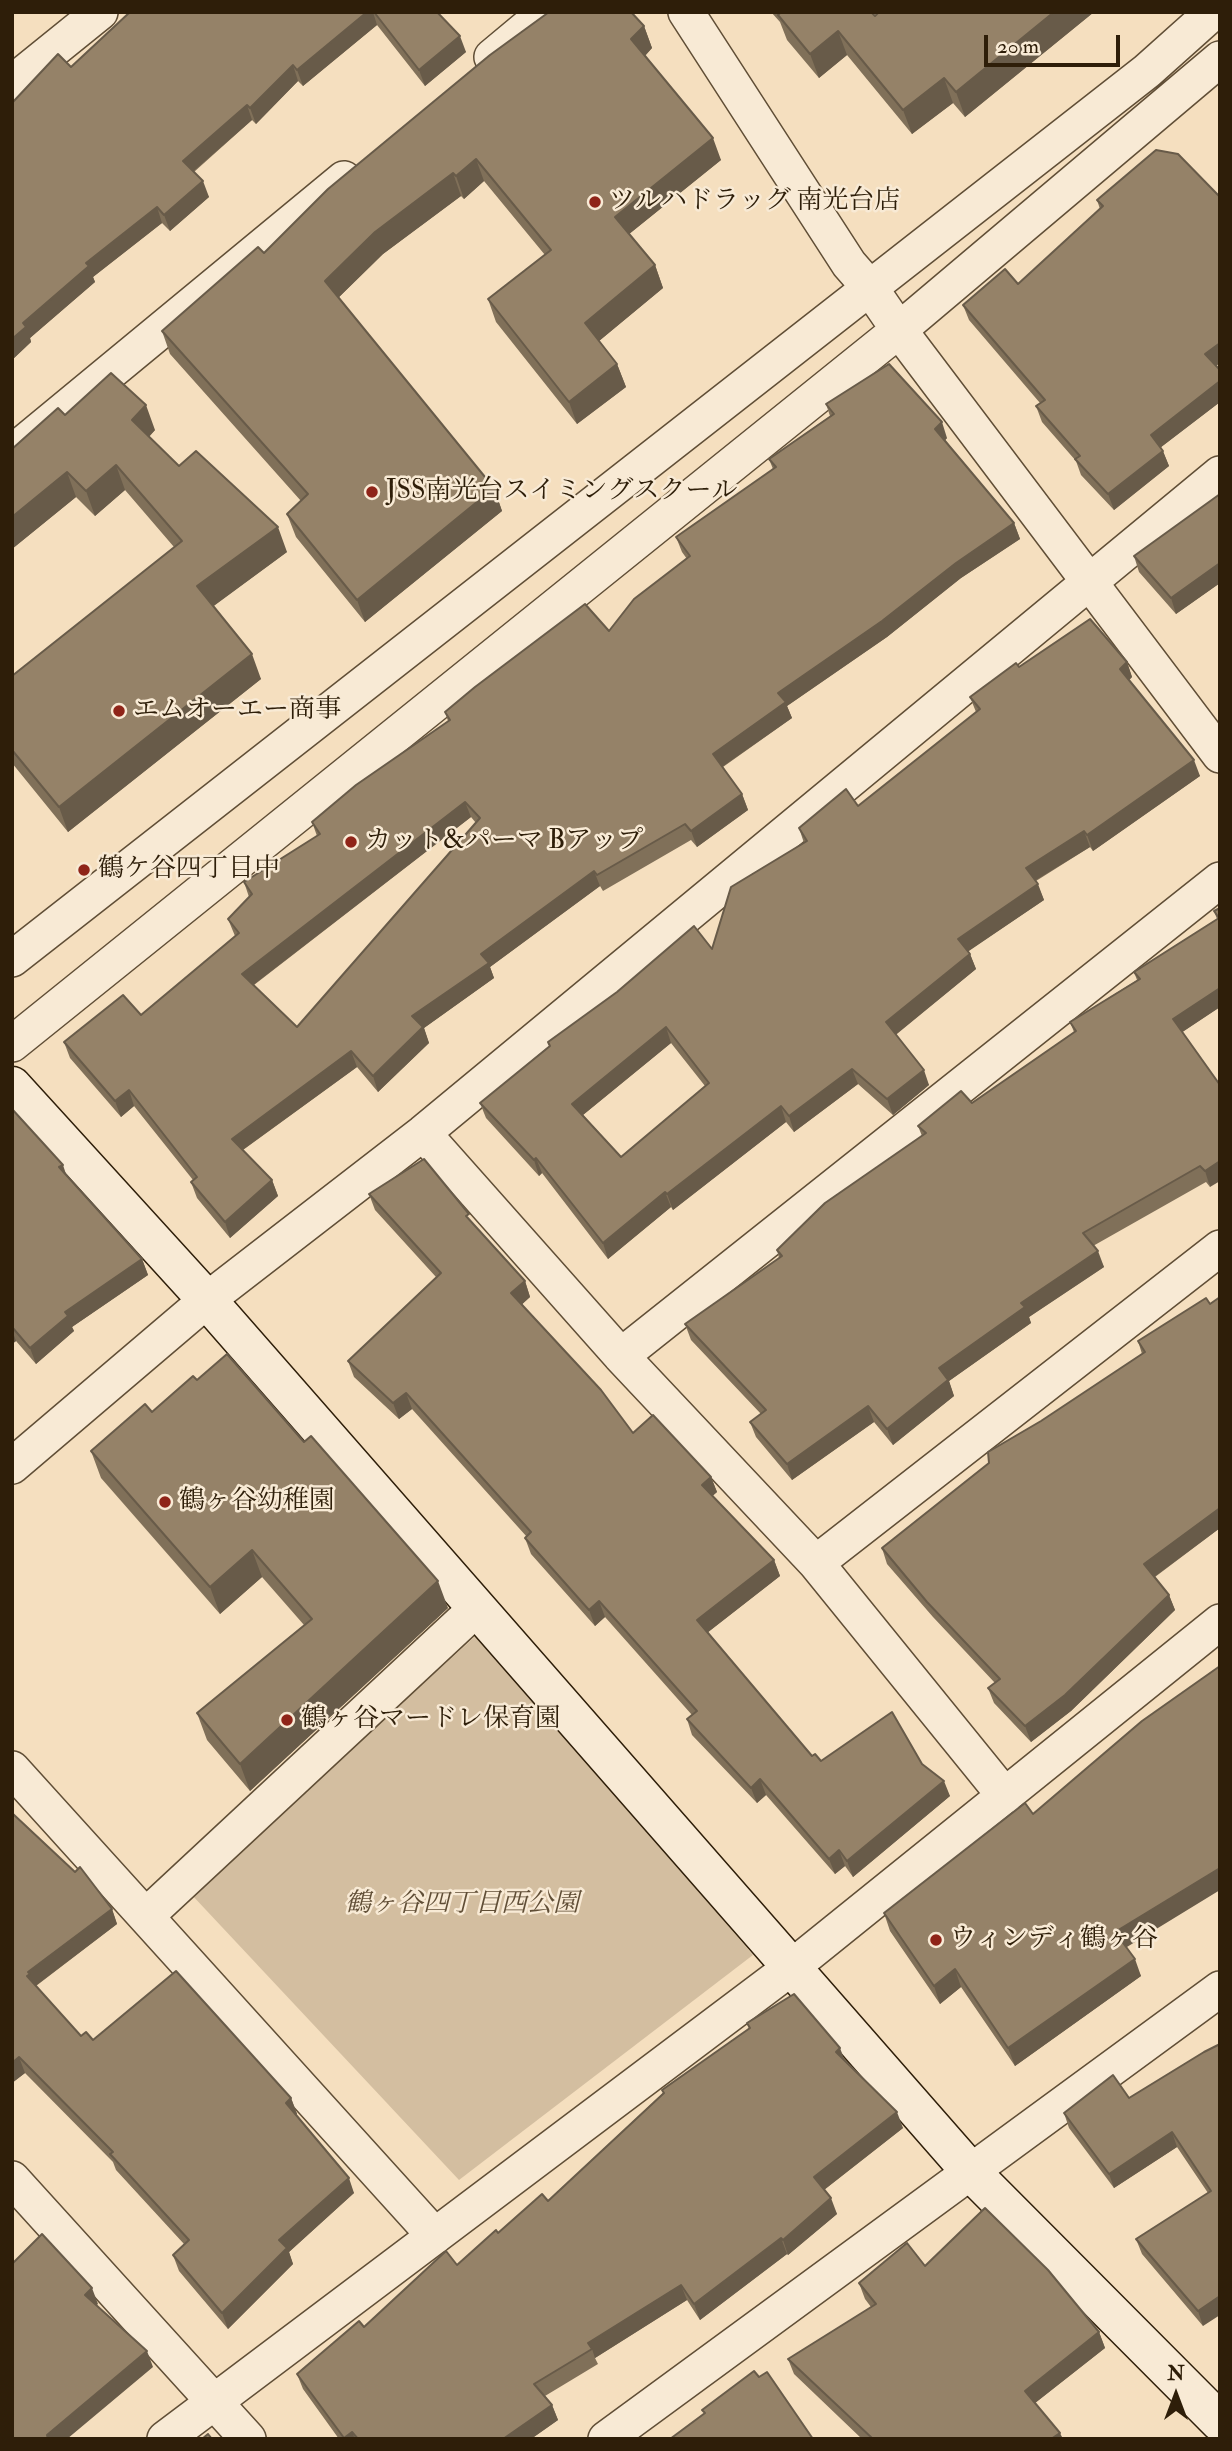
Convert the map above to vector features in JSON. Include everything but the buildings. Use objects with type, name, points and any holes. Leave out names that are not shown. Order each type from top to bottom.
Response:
[{"type":"street","points":[[12,83],[100,12]]},
{"type":"street","points":[[471,74],[546,12]]},
{"type":"street","points":[[686,12],[849,264],[870,288],[1220,755]]},
{"type":"street","points":[[12,959],[1147,71],[1213,12]]},
{"type":"street","points":[[12,1045],[899,330],[1220,59]]},
{"type":"street","points":[[12,453],[365,162]]},
{"type":"street","points":[[12,1466],[207,1300],[423,1133],[1220,474]]},
{"type":"street","points":[[621,1356],[1220,880]]},
{"type":"street","points":[[12,1086],[207,1300],[971,2172],[1220,2422]]},
{"type":"street","points":[[423,1133],[621,1356],[816,1563],[1005,1796]]},
{"type":"street","points":[[816,1563],[1220,1248]]},
{"type":"street","points":[[146,1916],[477,1608]]},
{"type":"street","points":[[164,2439],[792,1967],[1220,1622]]},
{"type":"street","points":[[12,1769],[435,2236]]},
{"type":"street","points":[[607,2439],[1220,1989]]},
{"type":"street","points":[[19,2200],[248,2439]]},
{"type":"green space","name":"鶴ヶ谷四丁目西公園","points":[[479,1633],[753,1955],[459,2180],[191,1894]]},
{"type":"place","name":"ツルハドラッグ 南光台店","points":[[595,202]]},
{"type":"place","name":"JSS南光台スイミングスクール","points":[[372,492]]},
{"type":"place","name":"エムオーエー商事","points":[[119,711]]},
{"type":"place","name":"カット&パーマ Bアップ","points":[[351,842]]},
{"type":"place","name":"鶴ケ谷四丁目中","points":[[84,870]]},
{"type":"place","name":"鶴ヶ谷幼稚園","points":[[165,1502]]},
{"type":"place","name":"鶴ヶ谷マードレ保育園","points":[[287,1720]]},
{"type":"place","name":"ウィンディ鶴ヶ谷","points":[[936,1940]]}]
